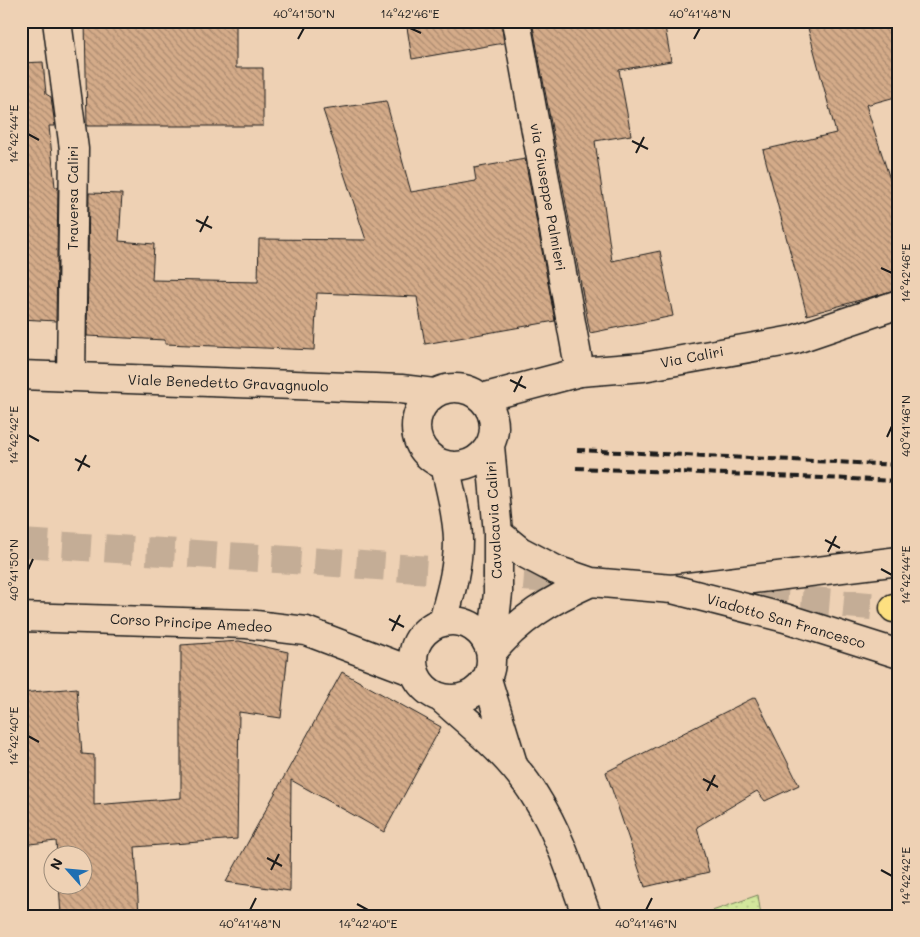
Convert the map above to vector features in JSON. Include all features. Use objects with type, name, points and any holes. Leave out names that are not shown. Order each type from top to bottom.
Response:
[{"type":"main road","name":"Traversa Caliri","points":[[57,21],[74,149],[71,377]]},
{"type":"main road","name":"via Giuseppe Palmieri","points":[[516,21],[580,372]]},
{"type":"main road","name":"Via Caliri","points":[[482,398],[580,372],[643,367],[793,340],[899,304]]},
{"type":"main road","name":"Viale Benedetto Gravagnuolo","points":[[21,375],[391,389],[434,393]]},
{"type":"main road","points":[[459,387],[472,391],[482,398],[490,408],[494,420],[494,433],[490,446],[482,456],[471,464],[458,467],[444,465],[428,455],[417,439],[416,426],[418,413],[434,393],[459,387]]},
{"type":"main road","name":"Cavalcavia Caliri","points":[[489,666],[498,593],[498,533],[490,446]]},
{"type":"main road","points":[[443,621],[452,589],[458,541],[455,510],[444,465]]},
{"type":"main road","name":"Viadotto San Francesco","points":[[498,533],[520,551],[556,570],[591,582],[672,589],[785,618],[899,654]]},
{"type":"main road","name":"Viadotto San Francesco","points":[[672,589],[899,561]]},
{"type":"main road","name":"Viadotto San Francesco","points":[[489,666],[507,633],[525,618],[553,599],[591,582]]},
{"type":"main road","name":"Corso Principe Amedeo","points":[[21,617],[202,622],[306,631],[414,672]]},
{"type":"main road","points":[[514,767],[489,666],[487,641],[468,624],[456,620],[443,621],[431,626],[421,635],[415,646],[412,658],[414,672],[420,684],[430,693],[442,699],[478,730],[514,767],[537,798],[562,846],[587,916]]},
{"type":"main road","points":[[442,699],[454,700],[468,697],[479,690],[489,666]]},
{"type":"green space","points":[[758,895],[761,916],[698,916]]},
{"type":"building","points":[[85,21],[236,21],[236,68],[263,68],[263,126],[87,126]]},
{"type":"building","points":[[406,21],[501,21],[504,43],[412,59]]},
{"type":"building","points":[[532,21],[664,21],[671,61],[619,70],[631,135],[595,141],[612,261],[660,251],[673,316],[590,333]]},
{"type":"building","points":[[834,21],[899,21],[899,96],[866,105],[899,207],[899,289],[807,315],[763,150],[836,133],[808,28]]},
{"type":"building","points":[[43,62],[46,94],[51,97],[55,126],[49,126],[55,187],[58,187],[56,321],[21,319],[21,63]]},
{"type":"building","points":[[386,101],[411,192],[476,181],[474,168],[525,159],[555,321],[425,344],[417,297],[317,293],[314,350],[165,344],[165,340],[87,336],[89,193],[122,194],[119,241],[154,244],[152,280],[258,282],[259,239],[366,240],[323,110]]},
{"type":"building","points":[[239,641],[288,652],[281,718],[239,712],[237,839],[135,847],[139,916],[61,916],[60,894],[92,894],[92,844],[56,844],[56,841],[21,845],[21,693],[77,688],[82,754],[94,755],[94,805],[181,798],[181,645]]},
{"type":"building","points":[[342,672],[441,727],[384,832],[291,780],[290,891],[226,882]]},
{"type":"building","points":[[755,697],[799,785],[765,801],[757,791],[697,827],[709,872],[645,887],[606,772]]},
{"type":"tunnel","points":[[21,543],[322,562],[578,581]]},
{"type":"tunnel","points":[[718,593],[894,608]]},
{"type":"railway","points":[[577,450],[899,465]]},
{"type":"railway","points":[[576,468],[899,481]]}]
